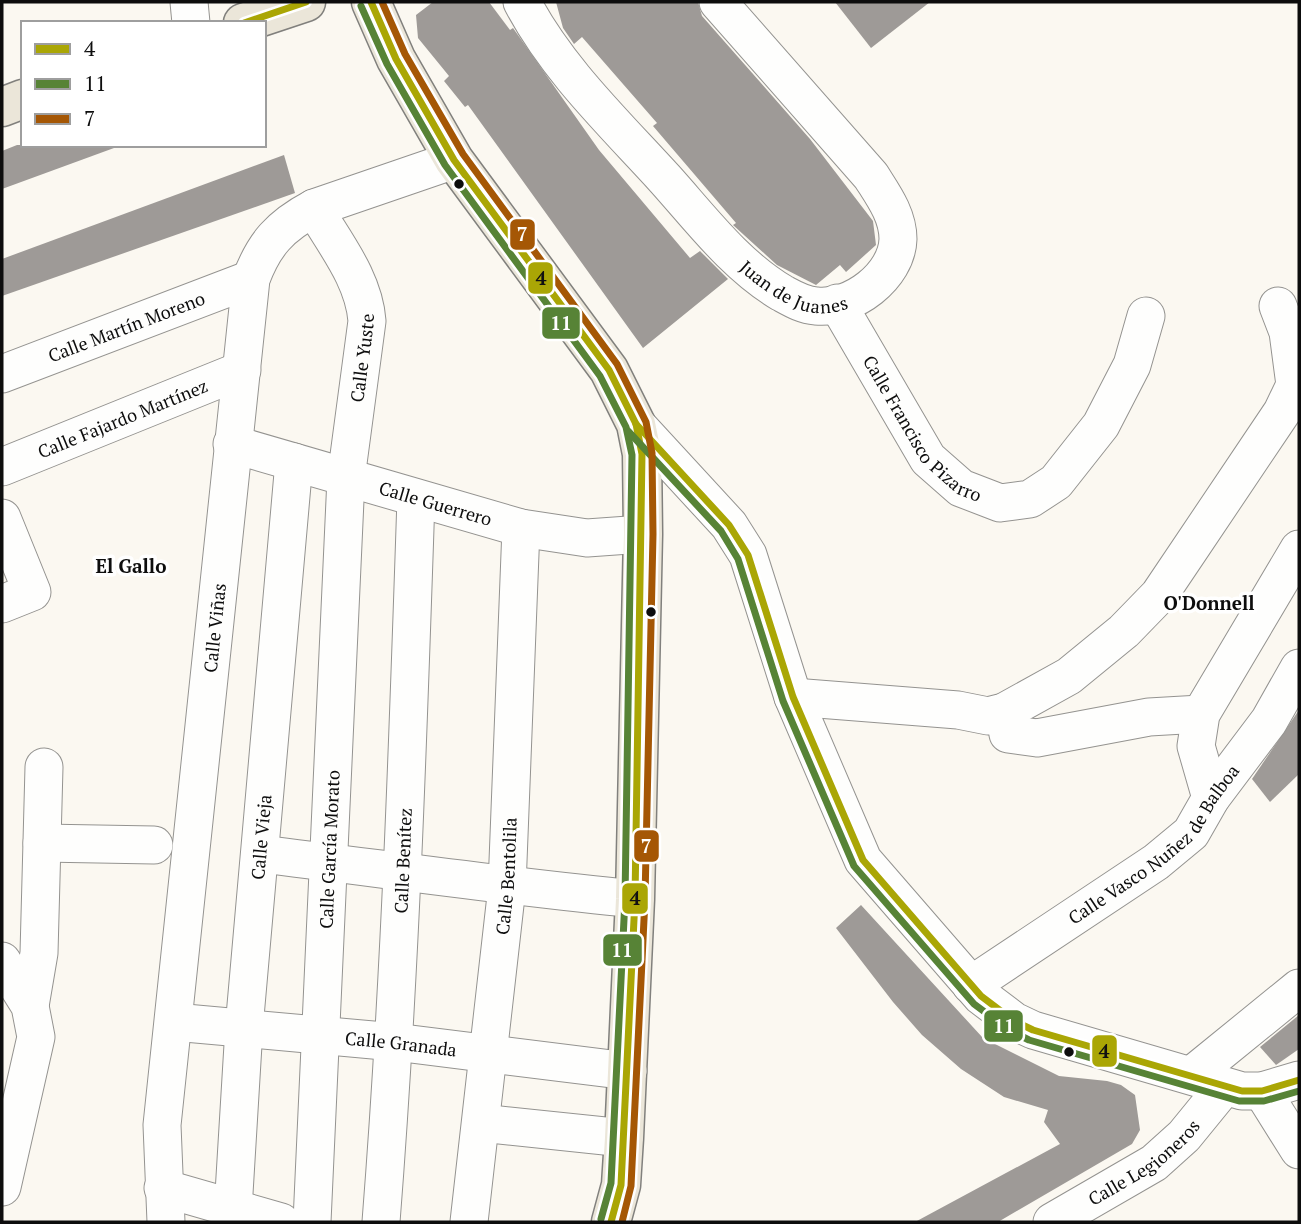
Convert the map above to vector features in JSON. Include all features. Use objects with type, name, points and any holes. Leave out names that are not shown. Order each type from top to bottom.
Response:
[{"type":"main road","points":[[249,21],[306,2]]},
{"type":"main road","points":[[381,12],[454,160],[609,370],[636,424],[642,454],[643,534],[635,899],[621,1185],[611,1222]]},
{"type":"main road","points":[[2,107],[21,100]]},
{"type":"street","points":[[189,2],[191,21]]},
{"type":"street","name":"Juan de Juanes","points":[[522,2],[535,26],[572,76],[745,268],[802,304],[819,307],[857,297],[882,278],[895,257],[898,239],[895,220],[871,176],[718,2]]},
{"type":"street","name":"Calle Viñas","points":[[165,1205],[162,1125],[251,279],[262,248],[293,219],[314,208],[454,160]]},
{"type":"street","name":"Calle Yuste","points":[[314,208],[366,299],[367,321],[346,478]]},
{"type":"street","name":"Calle Martín Moreno","points":[[2,374],[251,279]]},
{"type":"street","name":"Calle Francisco Pizarro","points":[[837,303],[928,459],[961,488],[1000,503],[1030,499],[1056,482],[1101,425],[1132,365],[1146,316]]},
{"type":"street","points":[[793,697],[958,710],[988,716],[1004,712],[1069,676],[1124,631],[1159,595],[1282,412],[1295,385],[1288,332],[1278,306]]},
{"type":"street","name":"Calle Fajardo Martínez","points":[[2,467],[242,370]]},
{"type":"street","points":[[636,424],[729,525],[757,572],[793,697],[857,851],[971,985],[997,1010],[1033,1030],[1208,1081],[1287,1089],[1299,1150]]},
{"type":"street","name":"Calle Guerrero","points":[[232,444],[522,528],[587,538],[643,534]]},
{"type":"street","name":"Calle Vieja","points":[[233,1210],[244,1028],[294,462]]},
{"type":"street","name":"Calle García Morato","points":[[312,1222],[323,1036],[328,862],[346,478]]},
{"type":"street","name":"Calle Benítez","points":[[381,1222],[396,1042],[416,498]]},
{"type":"street","points":[[2,518],[17,598]]},
{"type":"street","name":"Calle Bentolila","points":[[469,1222],[486,1052],[507,887],[522,528]]},
{"type":"street","points":[[1211,798],[1196,746],[1201,714],[1299,549]]},
{"type":"street","name":"Calle Vasco Nuñez de Balboa","points":[[971,985],[1156,862],[1191,833],[1211,798],[1269,721],[1299,668]]},
{"type":"street","points":[[1004,712],[1008,734],[1037,738],[1149,717],[1201,714]]},
{"type":"street","points":[[2,1187],[36,1037],[30,1006],[38,953],[44,767]]},
{"type":"street","points":[[42,843],[154,845]]},
{"type":"street","points":[[261,854],[404,870],[507,887],[635,899]]},
{"type":"street","points":[[2,961],[30,1006]]},
{"type":"street","name":"Calle Legioneros","points":[[1052,1222],[1154,1163],[1184,1136],[1208,1081],[1299,988]]},
{"type":"street","name":"Calle Granada","points":[[174,1022],[396,1042],[628,1072]]},
{"type":"street","points":[[481,1123],[624,1138]]},
{"type":"street","points":[[165,1205],[233,1210],[281,1222]]},
{"type":"building","points":[[433,2],[489,2],[510,30],[513,28],[599,150],[690,258],[700,251],[728,279],[643,348],[468,105],[465,107],[444,81],[449,76],[418,38],[416,15]]},
{"type":"building","points":[[556,2],[698,2],[702,16],[810,139],[873,221],[876,245],[846,272],[840,265],[816,285],[777,265],[733,225],[736,223],[653,126],[657,123],[582,37],[574,44],[563,28]]},
{"type":"building","points":[[835,2],[930,2],[871,48]]},
{"type":"building","points":[[17,145],[114,148],[2,189],[2,151]]},
{"type":"building","points":[[284,155],[295,193],[2,296],[2,259]]},
{"type":"building","points":[[1299,710],[1299,774],[1270,802],[1252,779]]},
{"type":"building","points":[[861,905],[983,1038],[1059,1076],[1107,1081],[1121,1085],[1135,1095],[1140,1130],[1132,1144],[998,1222],[915,1222],[1060,1144],[1044,1122],[1048,1110],[1004,1097],[961,1069],[922,1035],[893,1002],[836,928]]},
{"type":"building","points":[[1299,1015],[1299,1049],[1276,1065],[1260,1047]]},
{"type":"transit line","name":"4","points":[[250,21],[306,2]]},
{"type":"transit line","name":"4","points":[[371,2],[396,59],[454,160],[609,370],[636,424],[642,454],[635,899],[621,1185],[611,1222]]},
{"type":"transit line","name":"7","points":[[382,2],[405,54],[463,154],[617,364],[646,422],[652,453],[653,534],[645,899],[631,1186],[622,1222]]},
{"type":"transit line","name":"11","points":[[361,6],[387,64],[445,165],[600,376],[626,427],[632,455],[625,899],[611,1183],[601,1219]]},
{"type":"transit line","name":"4","points":[[636,424],[729,525],[748,555],[793,697],[863,860],[981,996],[1014,1021],[1033,1030],[1242,1091],[1262,1091],[1299,1080]]},
{"type":"transit line","name":"11","points":[[628,431],[721,531],[738,559],[783,701],[854,866],[974,1004],[1009,1030],[1029,1040],[1239,1101],[1264,1101],[1299,1091]]},
{"type":"district","name":"El Gallo","points":[[131,565]]},
{"type":"district","name":"O'Donnell","points":[[1209,602]]}]
